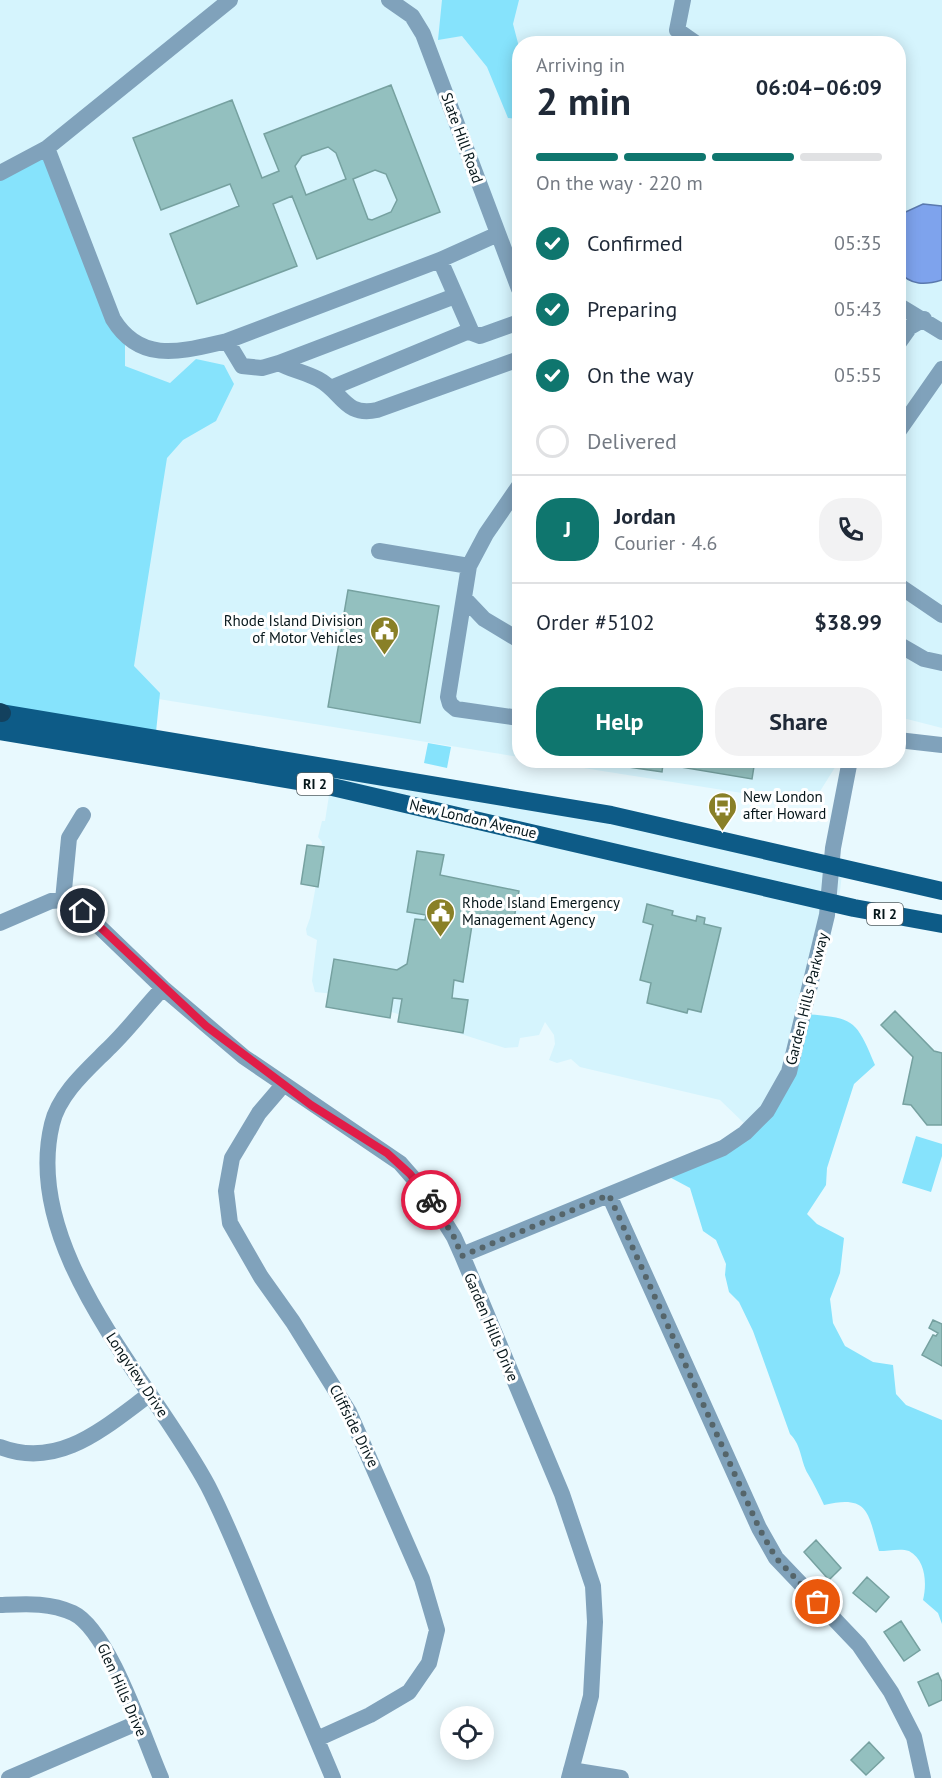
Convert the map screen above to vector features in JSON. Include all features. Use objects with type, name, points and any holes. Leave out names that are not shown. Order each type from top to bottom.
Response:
[{"type":"main road","name":"New London Avenue","points":[[0,717],[611,815],[942,891]]},
{"type":"main road","name":"New London Avenue","points":[[0,717],[328,786],[828,902],[942,924]]},
{"type":"street","points":[[0,173],[47,148],[230,0]]},
{"type":"street","name":"Slate Hill Road","points":[[389,0],[412,16],[423,34],[512,270]]},
{"type":"street","points":[[683,0],[677,30],[686,36]]},
{"type":"street","points":[[47,148],[108,309],[128,341],[137,346],[161,351],[194,349],[227,341],[440,260],[498,234]]},
{"type":"street","points":[[440,260],[469,331],[480,336],[512,325]]},
{"type":"street","points":[[227,341],[242,366],[262,368],[454,296]]},
{"type":"street","points":[[906,309],[942,332]]},
{"type":"street","points":[[906,333],[910,327],[924,319]]},
{"type":"street","points":[[331,388],[469,331]]},
{"type":"street","points":[[279,363],[316,378],[331,388],[353,409],[362,413],[512,361]]},
{"type":"street","points":[[906,421],[942,369]]},
{"type":"street","points":[[512,496],[486,534],[470,566],[448,697],[450,704],[456,709],[512,717]]},
{"type":"street","points":[[379,551],[470,566]]},
{"type":"street","points":[[906,590],[942,615]]},
{"type":"street","points":[[465,599],[484,619],[512,636]]},
{"type":"street","points":[[906,649],[924,659],[942,663]]},
{"type":"street","points":[[906,741],[942,745]]},
{"type":"street","name":"Garden Hills Parkway","points":[[462,1256],[723,1148],[739,1138],[767,1111],[782,1089],[792,1062],[828,902],[831,865],[849,768]]},
{"type":"street","points":[[0,923],[38,905],[63,900],[69,838],[83,815]]},
{"type":"street","name":"Garden Hills Drive","points":[[63,900],[93,919],[163,988],[244,1058],[400,1163],[428,1195],[454,1237],[562,1494],[593,1586],[595,1631],[591,1696],[570,1774]]},
{"type":"street","name":"Longview Drive","points":[[163,988],[65,1097],[55,1112],[48,1154],[53,1204],[72,1262],[99,1320],[150,1394],[207,1485],[333,1778]]},
{"type":"street","name":"Cliffside Drive","points":[[283,1085],[259,1113],[232,1158],[226,1191],[230,1223],[261,1277],[293,1322],[349,1412],[422,1579],[437,1630],[429,1663],[409,1692],[370,1715],[317,1739]]},
{"type":"street","points":[[609,1195],[759,1528],[776,1558],[859,1645],[891,1692],[914,1737],[923,1778]]},
{"type":"street","points":[[0,1447],[19,1454],[47,1453],[60,1449],[100,1430],[150,1394]]},
{"type":"street","name":"Glen Hills Drive","points":[[0,1605],[46,1605],[82,1619],[103,1645],[161,1778]]},
{"type":"street","points":[[9,1778],[137,1723]]},
{"type":"street","points":[[570,1774],[621,1778]]},
{"type":"shaded area","points":[[0,0],[942,0],[942,728],[906,719],[906,36],[512,36],[512,756],[22,677],[0,669]]},
{"type":"shaded area","points":[[442,0],[519,0],[513,24],[516,36],[512,36],[512,118],[508,118],[487,67],[462,36],[438,40]]},
{"type":"shaded area","points":[[41,151],[125,340],[125,366],[170,383],[196,359],[224,365],[234,384],[216,421],[183,440],[167,458],[134,666],[160,693],[156,732],[0,706],[0,173]]},
{"type":"shaded area","points":[[923,204],[942,206],[942,280],[919,283],[906,278],[906,212]]},
{"type":"shaded area","points":[[428,743],[451,747],[447,768],[424,763]]},
{"type":"shaded area","points":[[329,765],[843,865],[840,891],[792,1070],[748,1127],[720,1100],[580,1067],[571,1059],[557,1063],[549,1060],[555,1044],[554,1035],[545,1022],[539,1035],[520,1038],[518,1047],[505,1048],[335,994],[315,992],[312,981],[317,940],[307,935],[306,929],[320,863],[322,842],[318,837],[322,821],[325,821],[330,789]]},
{"type":"shaded area","points":[[583,768],[835,768],[812,804]]},
{"type":"shaded area","points":[[805,1014],[834,1017],[851,1024],[863,1038],[875,1065],[854,1084],[827,1168],[826,1185],[807,1214],[817,1224],[844,1238],[840,1273],[830,1299],[833,1323],[845,1346],[873,1362],[893,1365],[896,1394],[906,1405],[942,1420],[942,1624],[938,1613],[923,1600],[924,1573],[915,1555],[906,1550],[879,1551],[869,1517],[859,1505],[839,1502],[824,1505],[805,1469],[797,1443],[790,1434],[753,1331],[739,1302],[729,1292],[725,1275],[726,1264],[716,1240],[703,1231],[690,1188],[660,1172],[733,1141],[768,1107]]},
{"type":"shaded area","points":[[916,1136],[942,1144],[942,1156],[931,1192],[902,1183]]},
{"type":"building","points":[[391,85],[440,212],[317,259],[292,196],[273,204],[297,266],[197,304],[170,234],[239,206],[230,184],[161,210],[133,138],[232,100],[262,178],[279,171],[264,134]],"holes":[[[328,147],[336,153],[346,179],[306,195],[295,166],[302,156]],[[375,170],[386,174],[397,200],[391,212],[372,220],[368,219],[353,179]]]},
{"type":"building","name":"Rhode Island Division of Motor Vehicles","points":[[348,590],[439,606],[420,723],[328,707]]},
{"type":"building","points":[[636,768],[662,768],[662,772]]},
{"type":"building","points":[[687,768],[754,768],[752,779]]},
{"type":"building","points":[[307,845],[324,847],[318,887],[301,884]]},
{"type":"building","points":[[417,851],[444,855],[440,875],[519,891],[514,919],[480,914],[479,921],[464,918],[463,923],[472,925],[463,982],[454,980],[452,998],[468,1000],[463,1033],[398,1022],[402,999],[393,998],[390,1018],[326,1007],[334,959],[397,970],[407,964],[415,919],[425,920],[426,915],[407,912]]},
{"type":"building","points":[[647,904],[673,911],[672,915],[696,921],[697,916],[705,918],[704,924],[721,928],[701,1012],[688,1009],[687,1013],[647,1003],[651,983],[640,980],[653,925],[643,922]]},
{"type":"building","points":[[895,1011],[934,1051],[942,1053],[942,1125],[927,1125],[911,1105],[903,1104],[913,1057],[881,1025]]},
{"type":"building","points":[[933,1320],[942,1324],[942,1366],[922,1355],[933,1335],[936,1336],[938,1333],[929,1328]]},
{"type":"building","points":[[816,1540],[841,1568],[829,1580],[804,1552]]},
{"type":"building","points":[[867,1577],[889,1597],[876,1612],[853,1593]]},
{"type":"building","points":[[901,1621],[920,1650],[904,1661],[884,1632]]},
{"type":"building","points":[[938,1673],[942,1682],[942,1700],[929,1706],[918,1682]]},
{"type":"building","points":[[869,1742],[884,1758],[866,1775],[851,1760]]},
{"type":"way so far","points":[[431,1200],[454,1237],[462,1256],[609,1195],[759,1528],[776,1558],[818,1602]]},
{"type":"place","name":"Rhode Island Division of Motor Vehicles","points":[[384,656]]},
{"type":"place","name":"New London after Howard","points":[[722,832]]},
{"type":"place","name":"Rhode Island Emergency Management Agency","points":[[441,938]]},
{"type":"route","points":[[83,911],[163,988],[244,1058],[311,1105],[387,1153],[400,1163],[431,1200]]}]
